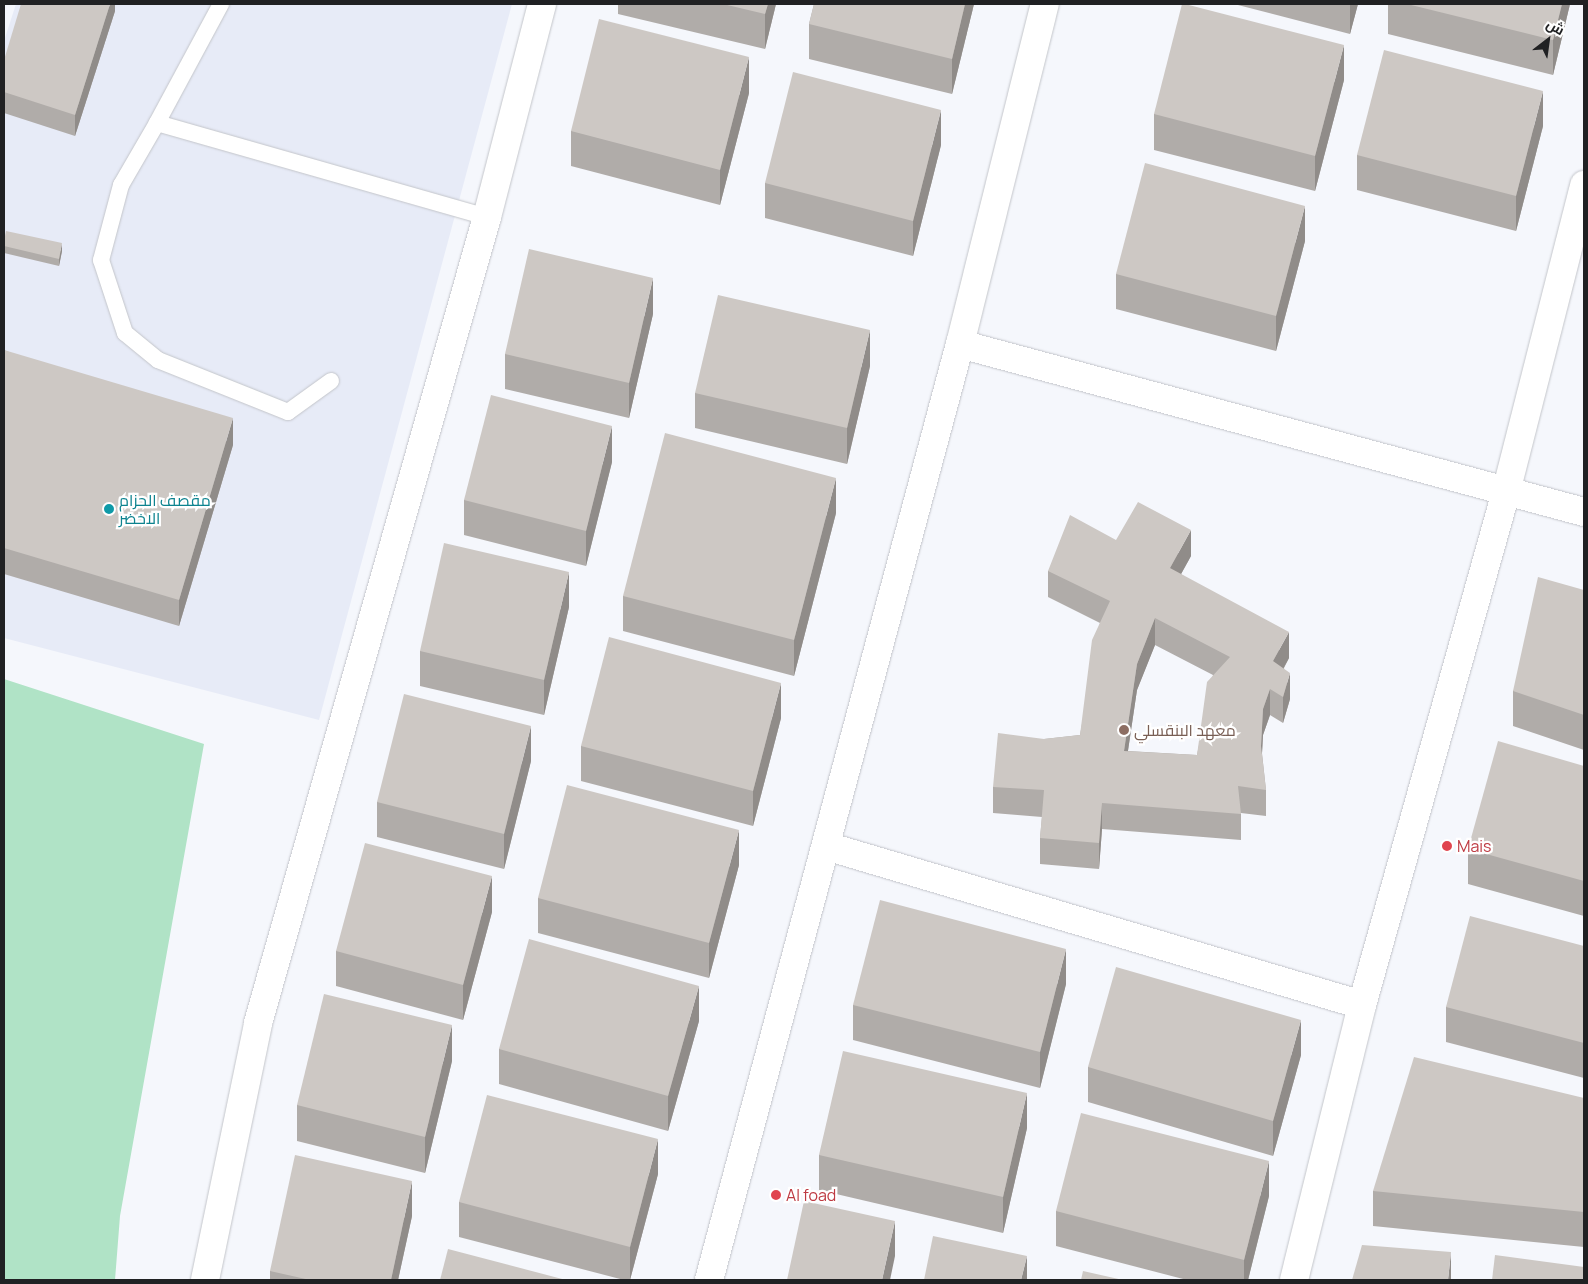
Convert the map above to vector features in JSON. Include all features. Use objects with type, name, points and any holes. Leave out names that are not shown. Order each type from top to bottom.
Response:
[{"type":"street","points":[[205,1280],[258,1023],[487,218],[542,4]]},
{"type":"street","points":[[709,1280],[960,344],[1046,4]]},
{"type":"street","points":[[1294,1280],[1362,1005],[1506,492],[1584,185]]},
{"type":"street","points":[[960,344],[1584,512]]},
{"type":"street","points":[[826,846],[1362,1005]]},
{"type":"lane","points":[[221,4],[157,123],[121,185],[101,260],[125,333],[158,360],[288,412],[331,381]]},
{"type":"lane","points":[[157,123],[487,218]]},
{"type":"shaded area","points":[[16,4],[512,4],[319,720],[4,638],[4,41]]},
{"type":"green space","points":[[4,679],[204,744],[120,1216],[115,1280],[4,1280]]},
{"type":"building","points":[[21,4],[110,4],[75,115],[4,92],[4,60]]},
{"type":"building","points":[[723,4],[768,4],[765,14]]},
{"type":"building","points":[[814,4],[965,4],[952,59],[809,24]]},
{"type":"building","points":[[1182,4],[1344,45],[1315,156],[1154,114]]},
{"type":"building","points":[[1407,4],[1562,4],[1553,40]]},
{"type":"building","points":[[599,19],[749,57],[720,170],[571,131]]},
{"type":"building","points":[[1384,50],[1543,91],[1516,196],[1357,155]]},
{"type":"building","points":[[793,72],[941,110],[913,221],[765,183]]},
{"type":"building","points":[[1145,163],[1305,206],[1276,316],[1116,274]]},
{"type":"building","points":[[6,231],[62,243],[59,259],[4,246]]},
{"type":"building","points":[[529,249],[653,278],[629,383],[505,354]]},
{"type":"building","points":[[718,295],[870,330],[847,428],[695,393]]},
{"type":"building","name":"مقصف الحزام الاخضر","points":[[4,350],[233,418],[179,600],[4,548]]},
{"type":"building","points":[[491,395],[612,426],[586,531],[464,500]]},
{"type":"building","points":[[665,433],[836,478],[794,640],[623,596]]},
{"type":"building","points":[[1138,502],[1191,530],[1170,568],[1289,632],[1273,661],[1290,673],[1283,697],[1270,689],[1263,709],[1261,746],[1266,790],[1238,786],[1241,814],[1102,803],[1099,843],[1040,838],[1044,790],[993,787],[998,733],[1044,739],[1080,735],[1092,640],[1110,601],[1048,571],[1070,515],[1116,540]],"holes":[[[1155,618],[1230,657],[1207,682],[1197,755],[1124,751],[1137,664]]]},
{"type":"building","points":[[444,543],[569,572],[544,680],[420,651]]},
{"type":"building","points":[[1538,577],[1584,590],[1584,715],[1513,691]]},
{"type":"building","points":[[609,637],[781,683],[753,791],[581,746]]},
{"type":"building","points":[[404,694],[531,726],[504,834],[377,802]]},
{"type":"building","points":[[1498,741],[1584,766],[1584,881],[1468,849]]},
{"type":"building","points":[[567,785],[739,830],[709,943],[538,898]]},
{"type":"building","points":[[365,843],[492,876],[463,985],[336,951]]},
{"type":"building","points":[[880,900],[1066,949],[1040,1052],[853,1005]]},
{"type":"building","points":[[1470,916],[1584,946],[1584,1043],[1446,1007]]},
{"type":"building","points":[[529,939],[699,986],[668,1096],[499,1049]]},
{"type":"building","points":[[1116,967],[1301,1020],[1273,1121],[1088,1067]]},
{"type":"building","points":[[324,994],[452,1025],[425,1137],[297,1105]]},
{"type":"building","points":[[843,1051],[1027,1093],[1003,1197],[819,1155]]},
{"type":"building","points":[[1414,1057],[1584,1098],[1584,1212],[1373,1191]]},
{"type":"building","points":[[487,1095],[658,1139],[630,1247],[459,1202]]},
{"type":"building","points":[[1081,1113],[1269,1161],[1244,1260],[1056,1211]]},
{"type":"building","points":[[295,1155],[412,1181],[391,1280],[310,1280],[270,1271]]},
{"type":"building","points":[[804,1201],[895,1221],[882,1280],[787,1280]]},
{"type":"building","points":[[933,1236],[1027,1256],[1021,1280],[924,1280]]},
{"type":"building","points":[[1362,1245],[1451,1252],[1448,1280],[1352,1280]]},
{"type":"building","points":[[448,1249],[566,1280],[440,1280]]},
{"type":"building","points":[[1495,1255],[1584,1267],[1584,1280],[1492,1280]]},
{"type":"building","points":[[1083,1271],[1123,1280],[1081,1280]]},
{"type":"place","name":"مقصف الحزام الاخضر","points":[[109,509]]},
{"type":"place","name":"معهد البنقسلي","points":[[1124,730]]},
{"type":"place","name":"Mais","points":[[1447,846]]},
{"type":"place","name":"Al foad","points":[[776,1195]]}]
